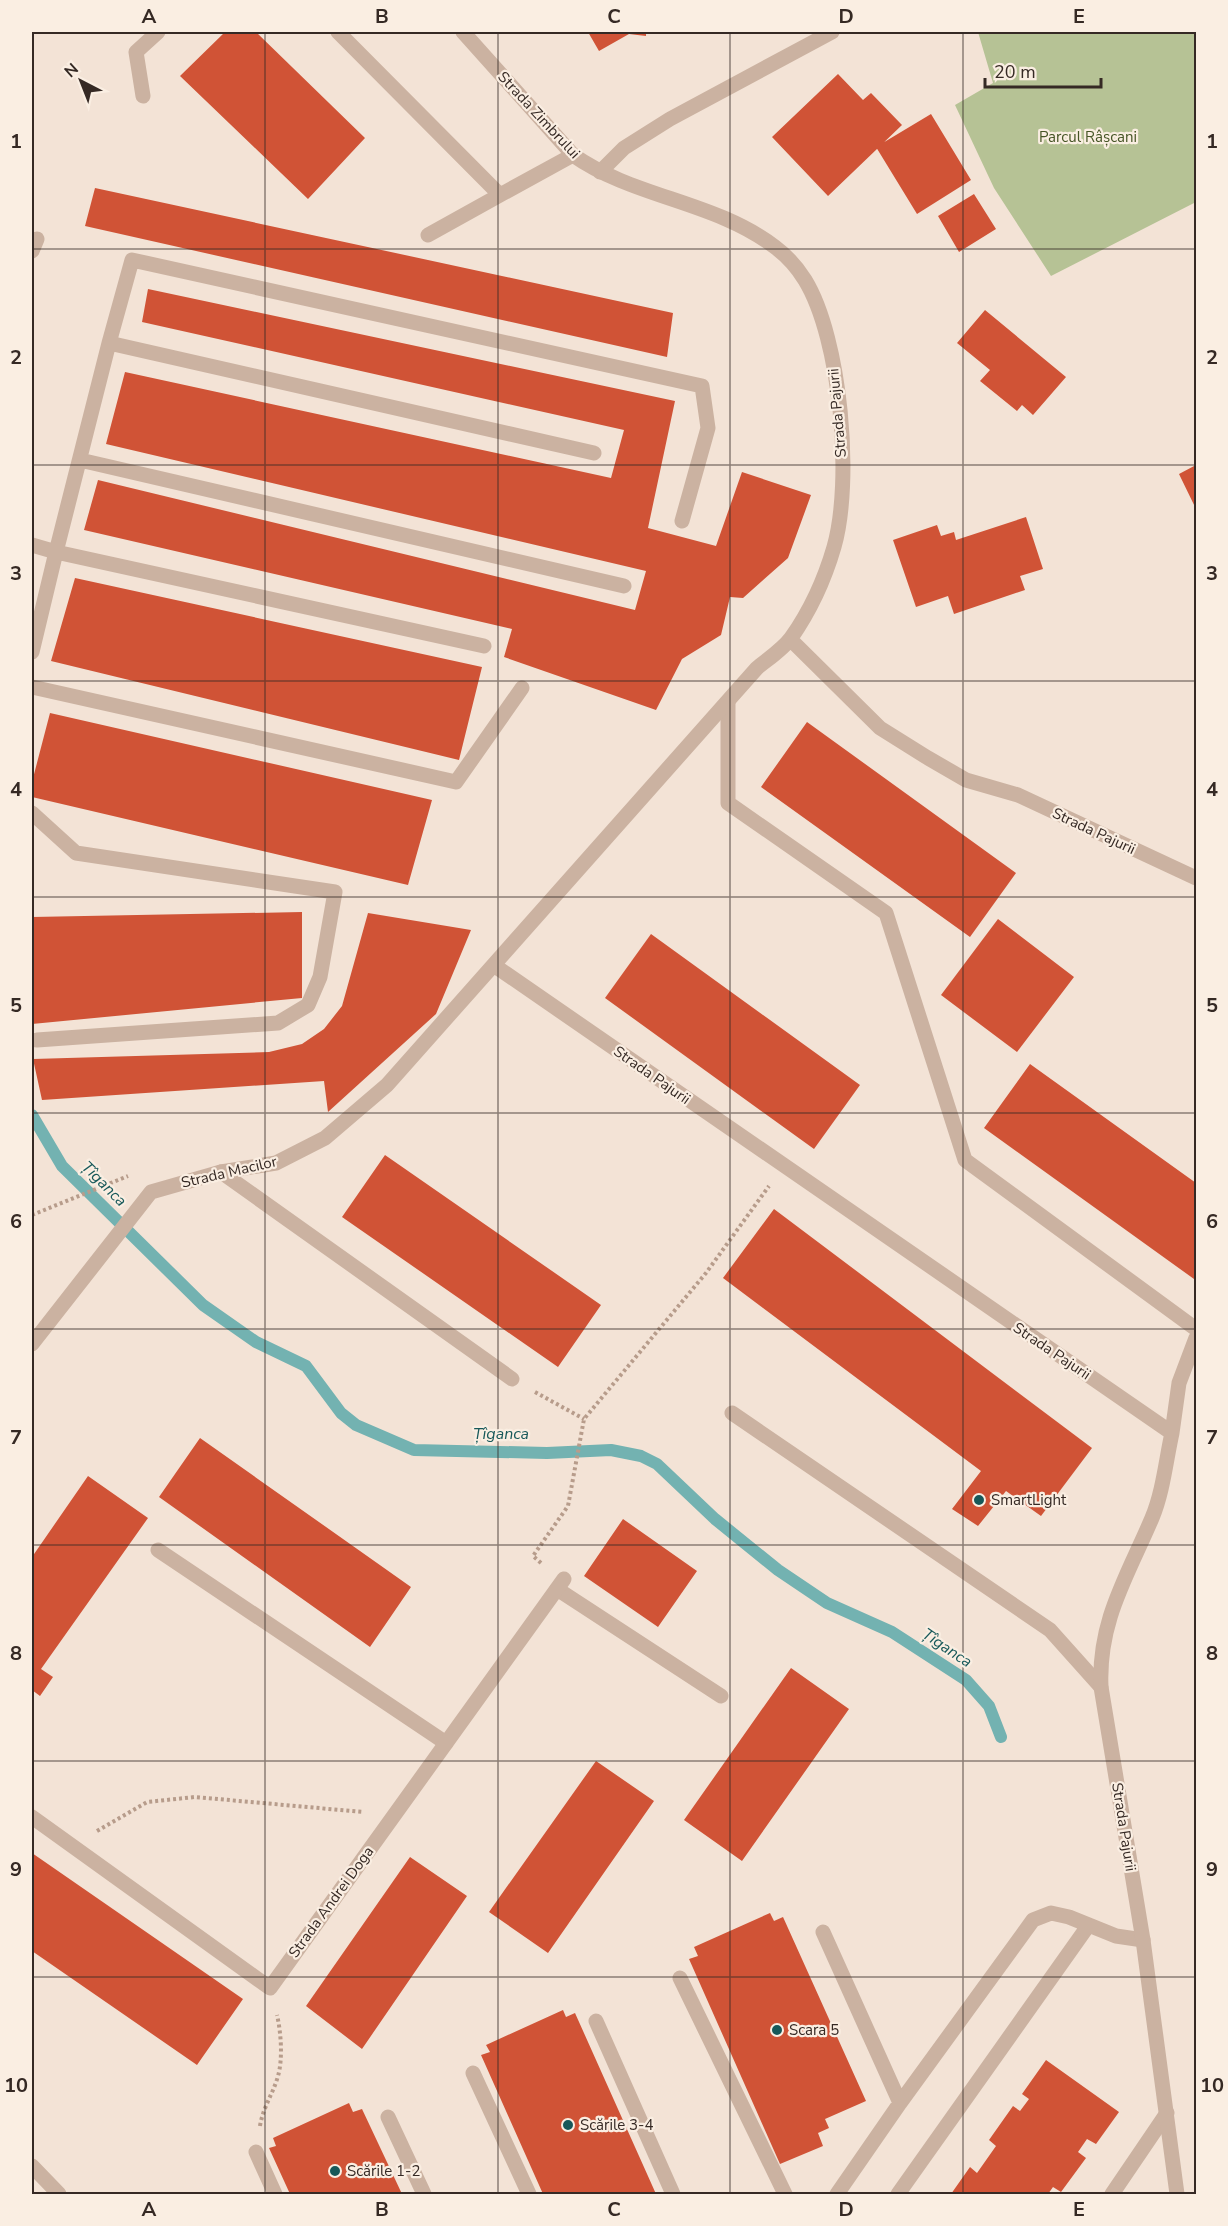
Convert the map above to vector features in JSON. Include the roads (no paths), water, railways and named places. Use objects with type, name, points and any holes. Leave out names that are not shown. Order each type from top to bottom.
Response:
[{"type":"street","points":[[143,96],[136,52],[158,32]]},
{"type":"street","points":[[338,32],[500,195]]},
{"type":"street","name":"Strada Zimbrului","points":[[463,32],[573,155],[600,172],[626,184]]},
{"type":"street","points":[[600,172],[624,148],[670,119],[832,32]]},
{"type":"street","points":[[428,234],[573,155]]},
{"type":"street","name":"Strada Pajurii","points":[[626,184],[736,223],[792,261],[806,281],[824,329],[835,370],[843,492],[834,546],[817,593],[790,639],[758,668],[495,966],[1172,1433]]},
{"type":"street","points":[[32,651],[132,260],[702,386],[708,428],[682,521]]},
{"type":"street","points":[[109,343],[594,453]]},
{"type":"street","points":[[80,460],[624,586]]},
{"type":"street","points":[[32,545],[484,646]]},
{"type":"street","name":"Strada Pajurii","points":[[790,639],[880,728],[928,758],[966,780],[1018,795],[1197,878]]},
{"type":"street","points":[[32,687],[456,782],[522,688]]},
{"type":"street","points":[[728,702],[728,803],[886,914],[965,1160],[1197,1329]]},
{"type":"street","points":[[32,813],[76,853],[335,892],[320,977],[308,1005],[278,1023],[37,1040]]},
{"type":"street","name":"Strada Macilor","points":[[32,1344],[151,1192],[221,1172],[276,1163],[325,1138],[387,1085],[495,966]]},
{"type":"street","points":[[221,1172],[512,1379]]},
{"type":"street","name":"Strada Pajurii","points":[[1177,2194],[1143,1940],[1101,1687],[1100,1661],[1105,1630],[1124,1578],[1153,1516],[1172,1433],[1179,1383],[1197,1338]]},
{"type":"street","points":[[732,1413],[1050,1630],[1101,1687]]},
{"type":"street","points":[[158,1550],[446,1743]]},
{"type":"street","name":"Strada Andrei Doga","points":[[32,1817],[270,1988],[560,1584],[721,1696]]},
{"type":"street","points":[[837,2194],[1033,1920],[1051,1913],[1069,1917],[1116,1936],[1143,1940]]},
{"type":"street","points":[[898,2194],[1088,1926]]},
{"type":"street","points":[[823,1932],[900,2103]]},
{"type":"street","points":[[680,1978],[785,2194]]},
{"type":"street","points":[[596,2021],[673,2194]]},
{"type":"street","points":[[473,2073],[529,2194]]},
{"type":"street","points":[[1112,2194],[1167,2113]]},
{"type":"street","points":[[388,2117],[424,2194]]},
{"type":"street","points":[[256,2152],[275,2194]]},
{"type":"street","points":[[32,2166],[59,2194]]},
{"type":"waterway","name":"Țîganca","points":[[32,1115],[62,1166],[203,1305],[256,1342],[306,1366],[341,1413],[356,1425],[414,1450],[547,1453],[611,1450],[641,1456],[657,1464],[715,1519],[778,1570],[827,1603],[892,1632],[966,1680],[989,1706],[1001,1737]]},
{"type":"place","name":"SmartLight","points":[[979,1500]]},
{"type":"place","name":"Scara 5","points":[[777,2030]]},
{"type":"place","name":"Scările 3-4","points":[[568,2125]]},
{"type":"place","name":"Scările 1-2","points":[[335,2171]]},
{"type":"park label","name":"Parcul Râșcani","points":[[1088,137]]}]
